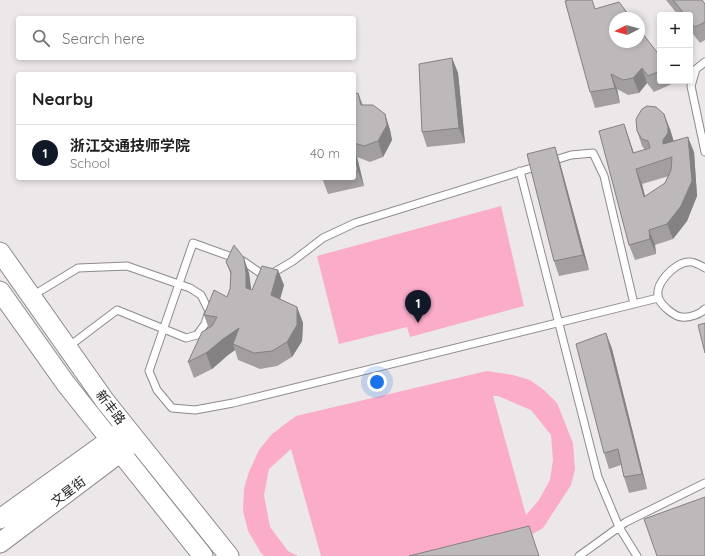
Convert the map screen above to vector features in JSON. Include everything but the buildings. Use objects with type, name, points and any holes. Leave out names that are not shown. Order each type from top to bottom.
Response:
[{"type":"main road","name":"新丰路","points":[[0,252],[105,401],[229,556]]},
{"type":"main road","name":"新丰路","points":[[0,291],[66,384],[202,556]]},
{"type":"main road","name":"文星街","points":[[0,519],[132,434]]},
{"type":"main road","name":"文星街","points":[[0,543],[115,446]]},
{"type":"lane","points":[[705,62],[696,70],[691,86],[705,152]]},
{"type":"lane","points":[[634,304],[604,176],[593,153],[572,155],[355,223],[323,238],[293,261],[266,278],[243,261],[193,243],[149,371],[157,390],[172,408],[195,410],[241,402],[559,323],[658,298]]},
{"type":"lane","points":[[520,171],[598,477],[619,527],[637,556]]},
{"type":"lane","points":[[705,268],[690,261],[681,263],[669,271],[658,286],[658,298],[668,310],[682,317],[700,314],[705,309]]},
{"type":"lane","points":[[32,297],[78,268],[127,266],[190,288],[201,295],[209,311],[205,324],[197,335],[186,338],[117,310],[68,348]]},
{"type":"lane","points":[[579,556],[626,522],[705,483]]},
{"type":"shaded area","points":[[501,206],[524,306],[410,337],[407,327],[339,344],[317,256]]},
{"type":"shaded area","points":[[487,371],[513,375],[530,380],[545,391],[557,403],[573,443],[575,469],[571,485],[543,528],[531,535],[449,556],[321,556],[291,449],[269,469],[264,495],[270,527],[288,551],[298,556],[264,556],[248,531],[243,511],[244,488],[249,472],[259,450],[272,434],[296,416]],"holes":[[[493,396],[498,396],[531,410],[551,435],[553,460],[550,480],[539,500],[526,515]]]},
{"type":"place","name":"浙江交通技师学院","points":[[418,323]]}]
